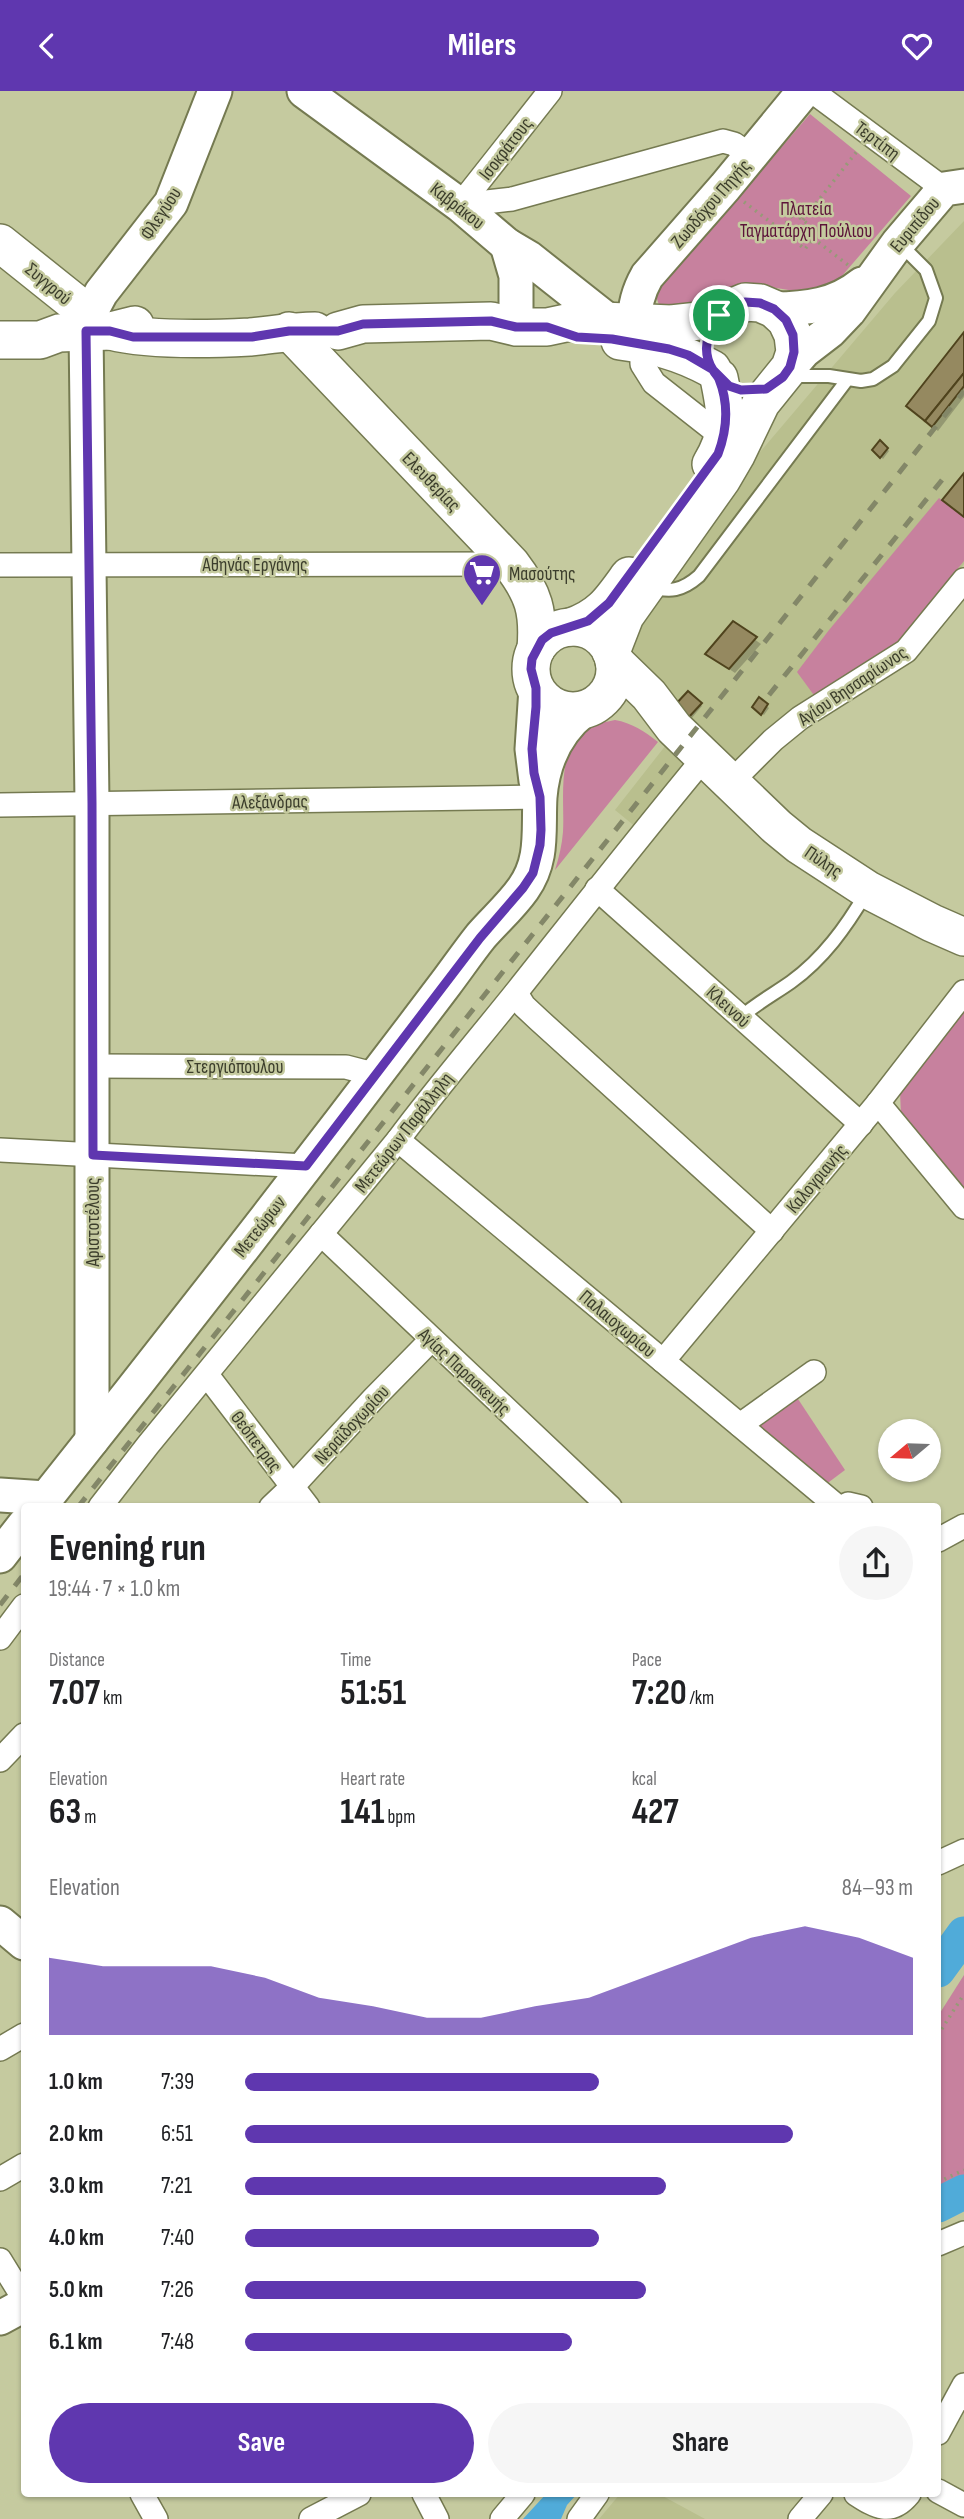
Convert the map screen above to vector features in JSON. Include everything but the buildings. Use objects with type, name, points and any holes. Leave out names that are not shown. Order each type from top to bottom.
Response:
[{"type":"main road","name":"Συγγρού","points":[[0,243],[80,309],[85,330]]},
{"type":"main road","points":[[536,649],[551,633],[588,621],[609,603],[709,468],[724,438],[726,427],[725,409],[707,356],[706,341],[710,327],[719,315],[745,302],[760,303],[774,309],[786,320],[793,335],[794,352],[783,376],[761,403],[722,479],[625,616],[613,657],[612,685],[590,707]]},
{"type":"main road","points":[[629,330],[690,322],[719,315]]},
{"type":"main road","points":[[0,339],[40,340],[85,330],[132,325],[252,322],[289,331],[338,331],[367,338],[491,335],[580,320],[629,330],[688,355],[729,386],[741,390],[766,389],[783,376]]},
{"type":"main road","points":[[0,325],[41,325],[85,330]]},
{"type":"main road","name":"Ελευθερίας","points":[[289,331],[511,564],[530,593],[536,610],[536,649],[531,669],[536,688]]},
{"type":"main road","points":[[571,627],[584,628],[605,641],[613,657],[649,695],[674,728],[705,757]]},
{"type":"main road","points":[[536,688],[544,699],[556,708],[570,711],[590,707],[631,709],[674,728]]},
{"type":"main road","name":"Πύλης","points":[[705,757],[799,845],[868,890],[964,937]]},
{"type":"street","name":"Φλεγύου","points":[[85,330],[101,293],[171,203],[215,91]]},
{"type":"street","name":"Καβράκου","points":[[304,91],[460,205],[508,246],[529,258],[629,330]]},
{"type":"street","name":"Ισοκράτους","points":[[460,205],[550,91]]},
{"type":"street","name":"Ζωοδόχου Πηγής","points":[[629,330],[639,291],[647,276],[804,91]]},
{"type":"street","name":"Τερτίπη","points":[[812,91],[954,188]]},
{"type":"street","points":[[460,205],[512,199],[723,141],[730,142],[751,156]]},
{"type":"street","name":"Ευριπίδου","points":[[774,309],[820,306],[854,291],[864,273],[954,188]]},
{"type":"street","points":[[508,246],[532,327]]},
{"type":"street","name":"Ευριπίδου","points":[[783,376],[849,311],[864,273]]},
{"type":"street","name":"Αριστοτέλους","points":[[85,330],[92,803],[92,1440]]},
{"type":"street","points":[[629,330],[642,364],[654,383],[724,438]]},
{"type":"street","name":"Αθηνάς Εργάνης","points":[[0,565],[511,564]]},
{"type":"street","name":"Αγίου Βησσαρίωνος","points":[[732,782],[773,740],[800,718],[906,651],[964,580]]},
{"type":"street","name":"Μετεώρων","points":[[536,688],[532,749],[540,797]]},
{"type":"street","name":"Μετεώρων","points":[[43,1502],[377,1075],[480,938],[523,888],[533,873],[540,845],[540,797],[545,772],[559,735],[572,720],[590,707]]},
{"type":"street","name":"Μετεώρων Παράλληλη","points":[[103,1503],[705,757]]},
{"type":"street","name":"Αλεξάνδρας","points":[[0,805],[540,797]]},
{"type":"street","name":"Κλεινού","points":[[597,889],[861,1124]]},
{"type":"street","name":"Καλογριανής","points":[[663,1361],[861,1124],[964,992]]},
{"type":"street","points":[[516,993],[524,1006],[539,1020],[772,1231]]},
{"type":"street","name":"Στεργιόπουλου","points":[[93,1066],[345,1067],[377,1075]]},
{"type":"street","points":[[878,1103],[964,1207]]},
{"type":"street","name":"Παλαιοχωρίου","points":[[398,1140],[836,1503]]},
{"type":"street","points":[[0,1150],[306,1166]]},
{"type":"street","name":"Αγίας Παρασκευής","points":[[321,1234],[606,1503]]},
{"type":"street","name":"Νεραϊδοχωρίου","points":[[275,1503],[431,1340]]},
{"type":"street","points":[[740,1425],[814,1372]]},
{"type":"street","name":"Θεόπετρας","points":[[207,1375],[305,1503]]},
{"type":"street","points":[[0,1495],[43,1502]]},
{"type":"street","points":[[941,1538],[964,1526]]},
{"type":"street","points":[[0,1556],[21,1529]]},
{"type":"street","points":[[11,1636],[21,1613]]},
{"type":"street","points":[[0,1760],[21,1738]]},
{"type":"street","points":[[941,1862],[964,1851]]},
{"type":"street","points":[[0,1923],[21,1940]]},
{"type":"street","points":[[0,2049],[21,2037]]},
{"type":"street","points":[[0,2179],[21,2167]]},
{"type":"street","points":[[941,2243],[964,2233]]},
{"type":"street","points":[[0,2260],[21,2294]]},
{"type":"street","points":[[0,2318],[21,2307]]},
{"type":"street","points":[[941,2427],[964,2385]]},
{"type":"street","points":[[941,2493],[964,2505]]},
{"type":"street","points":[[144,2497],[156,2519]]},
{"type":"street","points":[[310,2519],[353,2497]]},
{"type":"street","points":[[426,2497],[437,2519]]},
{"type":"street","points":[[502,2519],[520,2497]]},
{"type":"street","points":[[579,2519],[595,2497]]},
{"type":"street","points":[[800,2519],[818,2497]]},
{"type":"street","points":[[862,2497],[884,2509],[894,2507],[906,2497]]},
{"type":"lane","points":[[783,376],[873,379],[893,366],[922,330],[934,310],[936,298],[926,270],[898,243]]},
{"type":"lane","points":[[646,584],[660,590],[673,591],[692,583],[699,576],[847,380]]},
{"type":"lane","points":[[741,1017],[816,961],[852,917],[868,890]]},
{"type":"path","points":[[803,220],[858,150],[867,157]]},
{"type":"path","points":[[725,187],[805,249],[818,232],[794,213],[781,230]]},
{"type":"path","points":[[813,238],[864,273]]},
{"type":"path","points":[[941,2030],[964,1994]]},
{"type":"path","points":[[941,2181],[964,2170]]},
{"type":"shaded area","points":[[964,221],[964,564],[889,657],[744,760],[728,762],[709,744],[637,828],[615,810],[684,722],[626,660],[626,644],[682,550],[760,452],[895,293]]},
{"type":"shaded area","points":[[617,2497],[665,2497],[705,2519],[599,2519]]},
{"type":"green space","name":"Πλατεία Ταγματάρχη Πούλιου","points":[[810,114],[911,196],[841,277],[828,286],[801,292],[764,286],[694,307],[659,305],[656,296],[659,289]]},
{"type":"green space","points":[[939,498],[964,517],[964,561],[890,651],[816,698],[797,672]]},
{"type":"green space","points":[[615,720],[638,728],[658,742],[555,870],[563,837],[564,776],[570,749],[588,728]]},
{"type":"green space","points":[[964,1008],[964,1192],[901,1116],[900,1091]]},
{"type":"green space","points":[[796,1396],[845,1470],[825,1485],[758,1424]]},
{"type":"green space","points":[[964,1975],[964,2186],[941,2198],[941,2011]]},
{"type":"water","points":[[543,2497],[574,2497],[561,2519],[523,2519]]},
{"type":"waterway","points":[[941,1966],[964,1934]]},
{"type":"waterway","points":[[941,2204],[964,2192]]},
{"type":"railway","points":[[81,1503],[964,391]]},
{"type":"railway","points":[[769,695],[946,475]]},
{"type":"railway","points":[[0,1605],[21,1578]]},
{"type":"place","name":"Μασούτης","points":[[482,607]]},
{"type":"route","points":[[719,315],[710,327],[706,341],[707,356],[719,378],[725,409],[726,427],[718,454],[609,603],[588,621],[551,633],[542,640],[532,659],[532,678],[536,688],[532,749],[540,797],[541,830],[537,862],[523,888],[480,938],[306,1166],[93,1155],[86,331],[110,331],[133,337],[252,337],[289,331],[338,331],[363,324],[491,321],[516,327],[547,327],[577,337],[612,339],[669,349],[688,355],[712,369],[719,378],[729,386],[741,390],[766,389],[777,383],[790,367],[794,352],[793,335],[786,320],[774,309],[760,303],[745,302],[719,315]]}]
